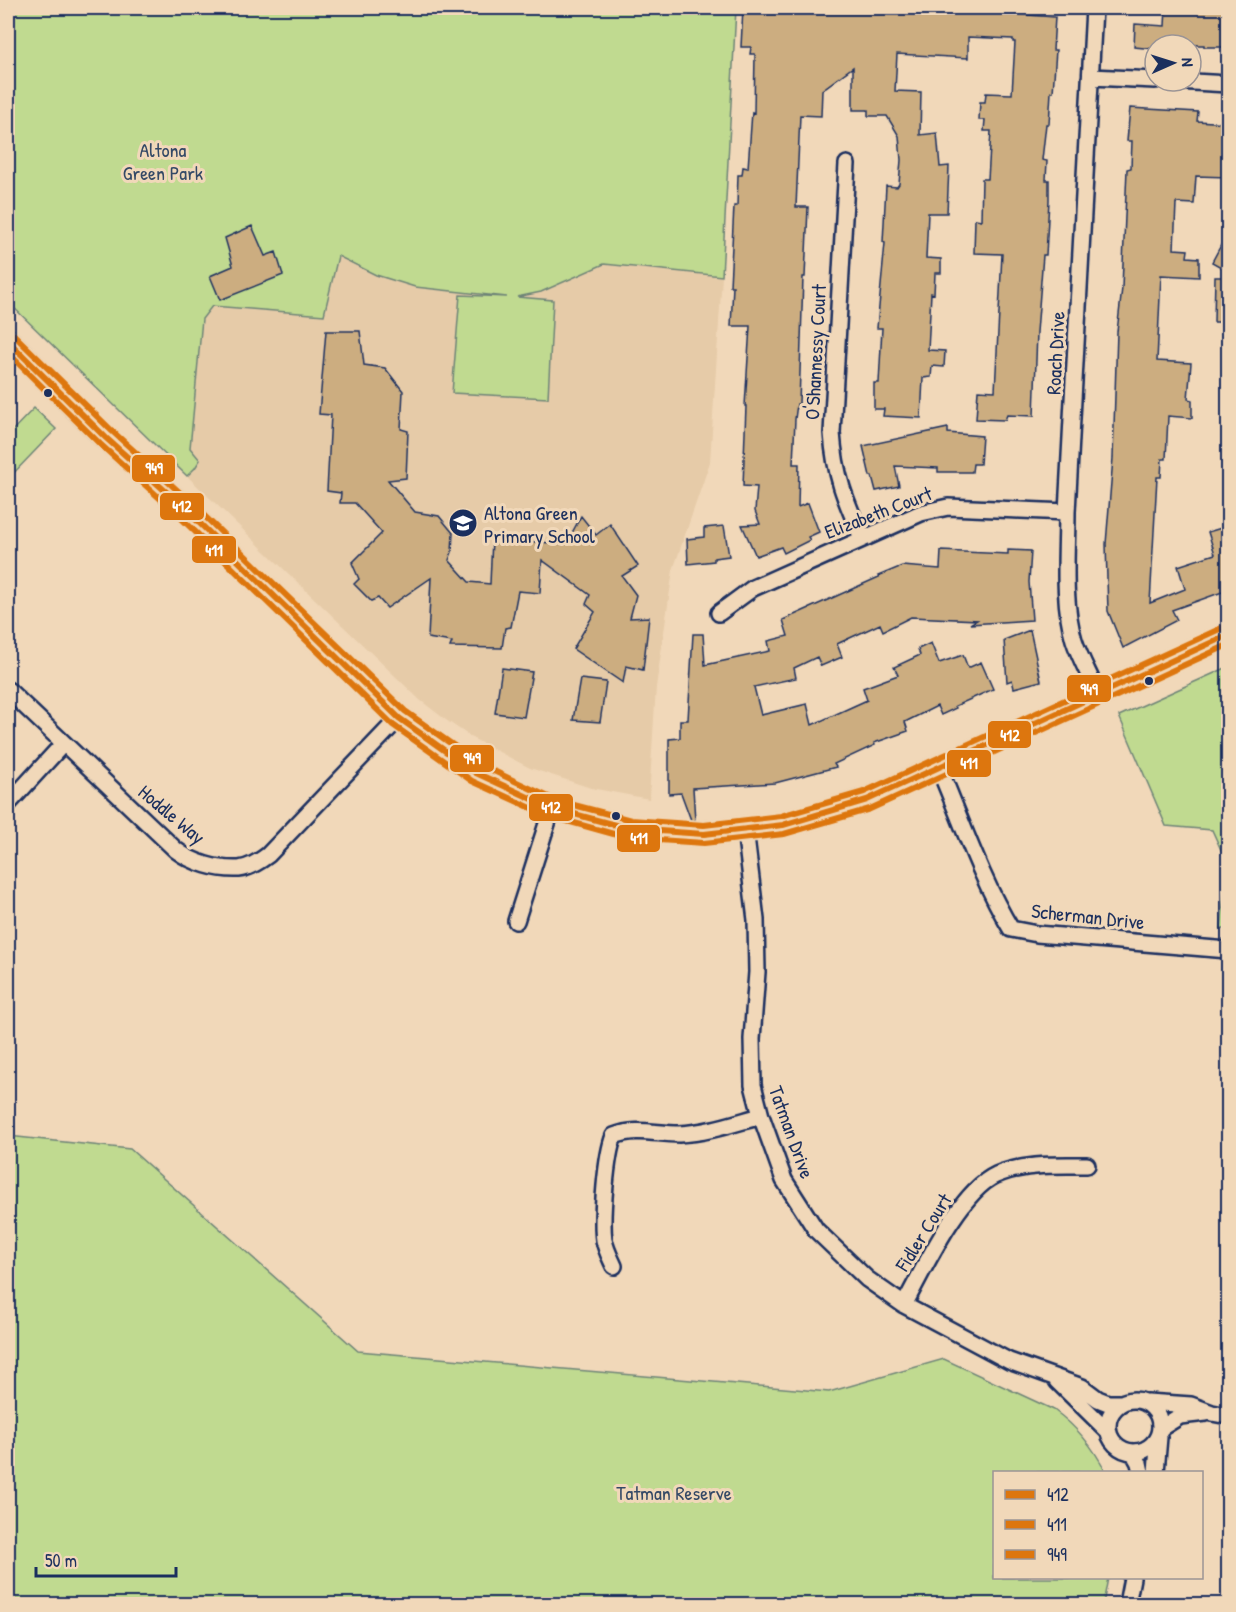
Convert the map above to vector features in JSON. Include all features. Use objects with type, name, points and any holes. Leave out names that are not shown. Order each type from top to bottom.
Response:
[{"type":"street","name":"Roach Drive","points":[[1094,8],[1067,512],[1068,611],[1074,642],[1098,695]]},
{"type":"street","points":[[1091,76],[1143,79]]},
{"type":"street","points":[[1203,83],[1228,84]]},
{"type":"street","name":"O'Shannessy Court","points":[[846,164],[832,433],[834,460],[840,487],[862,538]]},
{"type":"street","points":[[8,341],[106,438],[181,505],[399,718],[476,773],[552,808],[630,829],[704,834],[783,825],[867,800],[1228,635]]},
{"type":"street","name":"Elizabeth Court","points":[[719,613],[753,588],[921,513],[948,507],[1067,512]]},
{"type":"street","name":"Hoddle Way","points":[[8,690],[189,860],[205,865],[239,869],[255,864],[268,855],[399,718]]},
{"type":"street","points":[[8,804],[63,744]]},
{"type":"street","name":"Scherman Drive","points":[[939,768],[998,908],[1011,929],[1037,934],[1228,950]]},
{"type":"street","points":[[516,921],[552,808]]},
{"type":"street","name":"Tatman Drive","points":[[746,829],[756,920],[757,972],[752,1039],[753,1085],[761,1116],[784,1180],[816,1230],[867,1279],[903,1305],[1008,1360],[1082,1387],[1098,1399],[1108,1403],[1121,1403]]},
{"type":"street","points":[[614,1266],[607,1252],[604,1237],[607,1171],[610,1146],[614,1136],[626,1131],[679,1134],[714,1129],[761,1116]]},
{"type":"street","name":"Fidler Court","points":[[903,1305],[950,1224],[970,1196],[995,1176],[1033,1166],[1087,1165]]},
{"type":"street","name":"Tatman Drive","points":[[1055,1378],[1109,1432]]},
{"type":"street","points":[[1212,1413],[1180,1416],[1160,1432],[1154,1444],[1142,1451],[1124,1450],[1116,1445],[1109,1432],[1109,1418],[1114,1409],[1129,1400],[1191,1405],[1228,1416]]},
{"type":"street","points":[[1147,1402],[1154,1408],[1160,1419],[1156,1471]]},
{"type":"street","points":[[1133,1452],[1141,1471]]},
{"type":"street","points":[[1127,1605],[1132,1579]]},
{"type":"shaded area","name":"Altona Green Primary School","points":[[338,256],[376,275],[456,292],[516,298],[541,292],[604,264],[722,276],[710,462],[673,570],[656,687],[649,799],[591,788],[530,768],[474,739],[446,720],[420,700],[187,476],[195,468],[190,448],[202,319],[212,306],[324,315]]},
{"type":"green space","name":"Altona Green Park","points":[[8,8],[736,8],[722,276],[604,264],[541,292],[517,297],[553,300],[548,398],[452,393],[460,295],[507,297],[415,287],[376,275],[338,256],[324,315],[212,306],[202,319],[190,448],[200,460],[187,476],[8,302]]},
{"type":"green space","points":[[34,408],[56,429],[8,479],[8,435]]},
{"type":"green space","points":[[1228,667],[1228,929],[1221,929],[1227,863],[1212,830],[1166,826],[1119,716]]},
{"type":"green space","name":"Tatman Reserve","points":[[8,1136],[130,1149],[358,1351],[829,1392],[944,1359],[1054,1410],[1084,1438],[1105,1471],[993,1471],[993,1579],[1108,1579],[1103,1604],[8,1604]]},
{"type":"building","points":[[743,8],[899,8],[947,11],[947,8],[966,8],[966,14],[1055,17],[1053,50],[1056,50],[1049,124],[1046,124],[1042,160],[1047,161],[1046,180],[1049,180],[1049,200],[1046,255],[1043,255],[1037,332],[1034,416],[1007,415],[1005,420],[976,419],[978,390],[995,391],[1002,254],[974,253],[975,219],[981,220],[982,179],[988,179],[991,131],[984,131],[985,120],[979,120],[980,102],[985,102],[986,93],[1012,94],[1015,42],[1013,39],[968,37],[968,58],[897,54],[895,91],[921,92],[920,135],[937,133],[940,167],[949,166],[947,213],[928,213],[926,258],[941,259],[941,273],[935,273],[934,294],[931,293],[928,350],[945,351],[944,367],[932,366],[931,377],[923,378],[921,418],[883,416],[884,409],[874,409],[874,383],[879,383],[882,328],[877,328],[885,243],[883,242],[886,186],[897,187],[899,184],[901,160],[899,136],[887,116],[868,116],[868,110],[853,110],[853,67],[822,90],[821,116],[800,115],[796,207],[808,207],[805,277],[803,277],[799,404],[797,404],[795,419],[793,464],[799,464],[798,507],[808,503],[819,532],[808,537],[810,540],[784,553],[781,547],[756,556],[742,525],[760,524],[755,511],[757,487],[743,486],[750,326],[731,326],[733,286],[730,286],[738,175],[742,175],[743,167],[748,168],[752,112],[754,113],[755,54],[750,54],[751,47],[741,47]]},
{"type":"building","points":[[1166,8],[1228,8],[1228,47],[1204,47],[1203,33],[1143,33],[1143,48],[1134,47],[1135,24],[1165,26]]},
{"type":"building","points":[[1130,108],[1198,112],[1197,121],[1228,123],[1228,177],[1196,176],[1194,204],[1176,203],[1174,249],[1188,250],[1187,257],[1199,258],[1199,277],[1161,275],[1157,361],[1191,363],[1188,399],[1192,400],[1192,418],[1168,416],[1166,459],[1162,459],[1161,477],[1157,477],[1150,603],[1185,589],[1178,566],[1215,554],[1208,532],[1228,526],[1228,590],[1172,610],[1177,620],[1123,648],[1108,611],[1106,544],[1113,458],[1117,332],[1122,288],[1127,169],[1131,168],[1132,141],[1127,141]]},
{"type":"building","points":[[252,226],[265,256],[276,252],[283,275],[220,300],[210,276],[233,266],[225,238]]},
{"type":"building","points":[[1228,232],[1228,271],[1212,262]]},
{"type":"building","points":[[1215,277],[1228,277],[1228,322],[1214,322]]},
{"type":"building","points":[[326,331],[360,331],[364,365],[385,368],[403,391],[401,429],[408,431],[406,478],[388,480],[415,512],[439,516],[453,533],[449,560],[469,582],[490,584],[492,539],[566,544],[581,516],[596,535],[610,524],[638,566],[622,576],[636,595],[630,618],[649,617],[643,670],[626,666],[623,683],[573,649],[595,612],[586,604],[590,595],[542,560],[540,593],[518,591],[511,627],[505,628],[502,648],[450,647],[452,642],[428,638],[431,578],[387,608],[378,598],[371,601],[354,584],[359,579],[352,563],[382,533],[355,503],[340,503],[341,493],[327,491],[331,415],[319,414]]},
{"type":"building","points":[[948,428],[948,433],[982,436],[980,464],[973,464],[972,472],[938,472],[938,468],[895,466],[899,486],[876,491],[863,446]]},
{"type":"building","points":[[724,526],[729,556],[714,558],[714,561],[688,564],[687,539],[704,537],[704,528]]},
{"type":"building","points":[[1008,550],[1031,551],[1029,582],[1032,620],[970,624],[977,620],[911,617],[883,631],[880,624],[837,644],[842,657],[821,666],[817,657],[794,668],[796,678],[754,687],[761,715],[807,704],[812,725],[867,700],[863,688],[898,675],[894,667],[920,655],[918,649],[931,643],[939,663],[963,655],[968,668],[981,662],[993,689],[941,715],[937,706],[905,722],[908,731],[874,743],[875,745],[834,764],[836,767],[775,783],[693,788],[695,821],[691,820],[681,793],[669,794],[669,739],[680,738],[680,720],[688,720],[693,634],[703,634],[705,665],[770,651],[768,641],[788,636],[783,620],[878,576],[902,566],[940,569],[941,551],[1008,554]]},
{"type":"building","points":[[1030,630],[1041,681],[1014,688],[1012,680],[1007,682],[1004,640]]},
{"type":"building","points":[[502,668],[532,672],[524,717],[495,713]]},
{"type":"building","points":[[580,679],[606,682],[600,722],[573,720]]},
{"type":"transit line","name":"949","points":[[14,335],[405,711],[481,765],[555,800],[631,820],[704,825],[781,816],[864,792],[1224,627]]},
{"type":"transit line","name":"412","points":[[8,341],[106,438],[181,505],[399,718],[476,773],[552,808],[630,829],[704,834],[783,825],[867,800],[1228,635]]},
{"type":"transit line","name":"411","points":[[8,353],[393,725],[472,781],[549,816],[628,838],[704,843],[784,834],[870,809],[1228,645]]},
{"type":"place","name":"Altona Green Primary School","points":[[463,523]]}]
